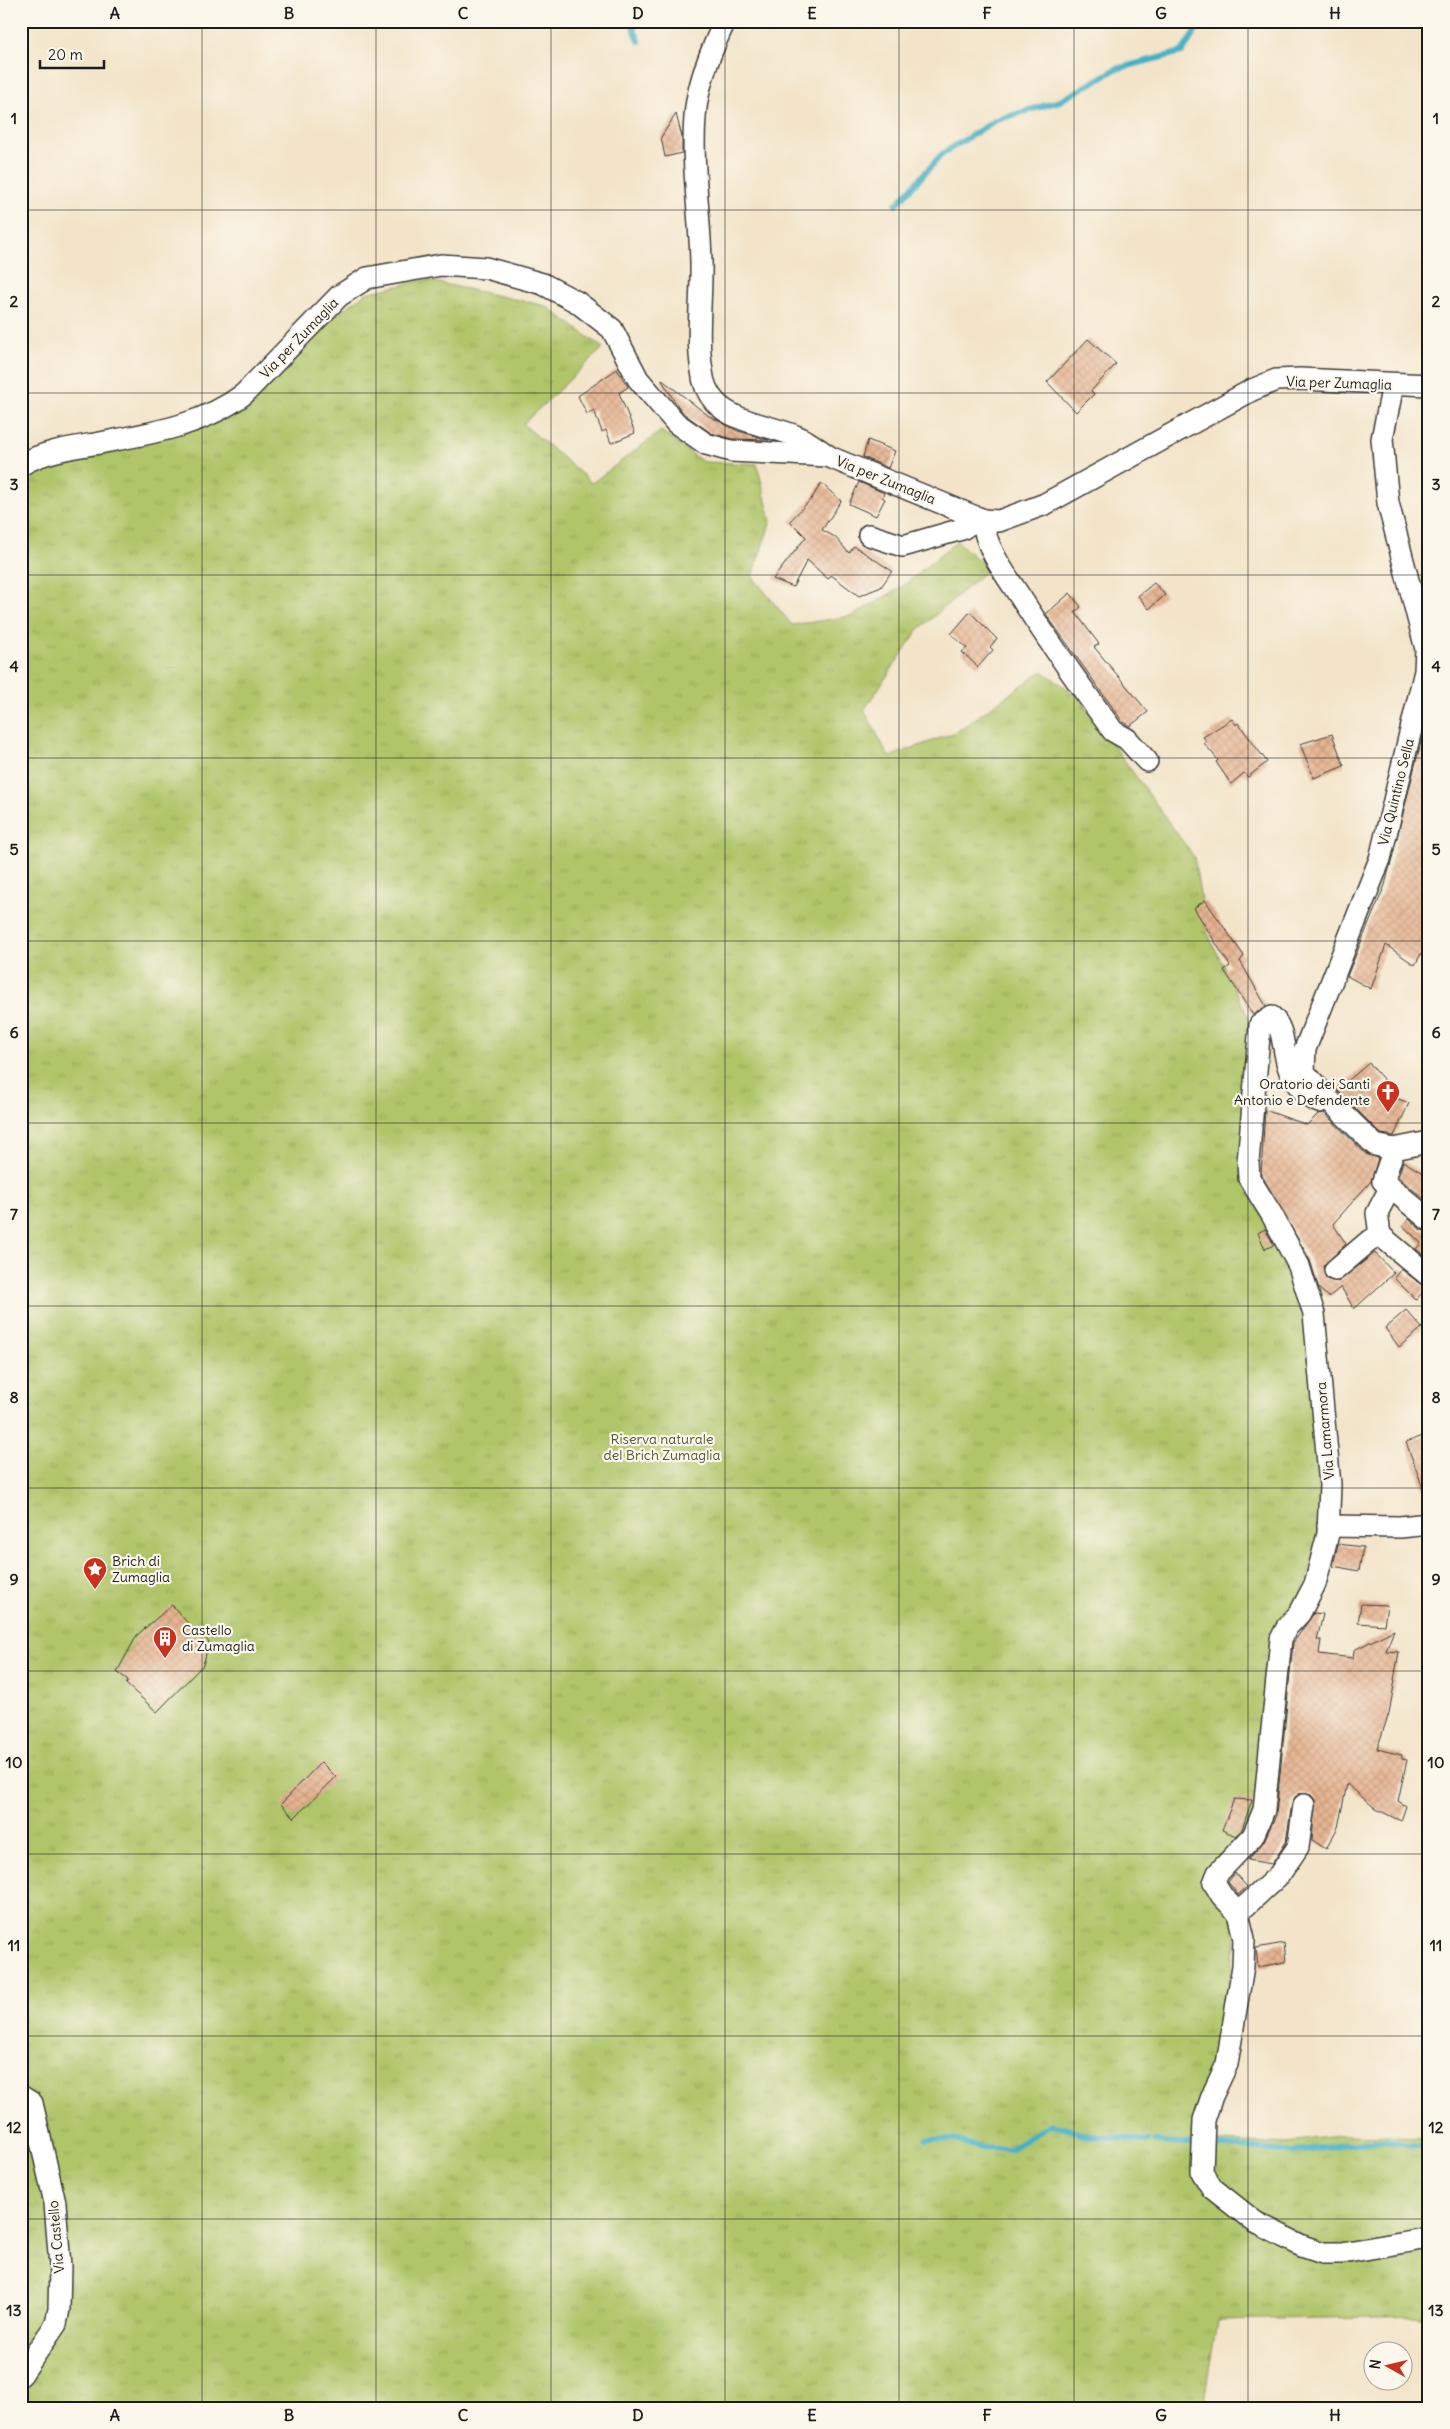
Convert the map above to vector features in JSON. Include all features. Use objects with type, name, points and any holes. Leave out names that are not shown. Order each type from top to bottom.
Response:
[{"type":"street","points":[[725,21],[703,77],[696,107],[695,161],[701,261],[700,357],[702,374],[706,386],[722,408],[760,425],[799,437],[829,457]]},
{"type":"street","name":"Via per Zumaglia","points":[[21,465],[65,449],[168,430],[227,407],[244,394],[339,296],[367,278],[441,265],[486,268],[505,273],[543,284],[577,302],[612,329],[638,379],[676,424],[706,444],[731,451],[790,453],[829,457],[981,519],[1000,521],[1045,504],[1252,390],[1276,380],[1300,379],[1393,385],[1429,385]]},
{"type":"street","name":"Via Quintino Sella","points":[[1393,385],[1382,439],[1388,503],[1426,649],[1427,659],[1421,718],[1380,858],[1305,1049],[1304,1072],[1325,1096],[1375,1144],[1394,1149]]},
{"type":"street","points":[[869,535],[903,546],[962,529],[981,519],[984,534],[1003,570],[1052,648],[1113,731],[1127,739],[1147,761]]},
{"type":"street","name":"Via Lamarmora","points":[[1325,1096],[1319,1102],[1314,1101],[1300,1088],[1288,1072],[1280,1024],[1272,1017],[1260,1025],[1248,1162],[1249,1178],[1272,1215],[1299,1266],[1314,1314],[1330,1485],[1328,1526],[1316,1584],[1300,1613],[1281,1639],[1264,1810],[1253,1836],[1218,1873],[1214,1883],[1222,1896],[1238,1913],[1244,1940],[1243,1966],[1227,2064],[1212,2096],[1204,2120],[1202,2172],[1212,2188],[1255,2222],[1302,2246],[1323,2253],[1342,2253],[1429,2238]]},
{"type":"street","points":[[1429,1142],[1394,1149],[1383,1181],[1429,1220]]},
{"type":"street","points":[[1390,1188],[1377,1213],[1380,1235],[1429,1276]]},
{"type":"street","points":[[1335,1270],[1368,1242],[1380,1235]]},
{"type":"street","points":[[1328,1526],[1400,1527],[1429,1524]]},
{"type":"street","points":[[1238,1913],[1279,1875],[1298,1847],[1304,1805]]},
{"type":"street","name":"Via Castello","points":[[21,2096],[32,2103],[53,2194],[60,2266],[59,2309],[56,2324],[21,2375]]},
{"type":"green space","name":"Riserva naturale del Brich Zumaglia","points":[[425,280],[546,306],[603,348],[523,424],[592,483],[661,431],[703,462],[757,464],[771,521],[752,576],[792,625],[852,616],[903,586],[957,541],[988,569],[918,630],[864,710],[889,757],[956,732],[1042,671],[1078,696],[1194,857],[1206,930],[1254,1029],[1241,1173],[1280,1250],[1308,1317],[1321,1529],[1307,1580],[1298,1601],[1255,1809],[1247,1833],[1217,1861],[1236,1937],[1219,2057],[1194,2141],[1269,2144],[1347,2135],[1429,2137],[1429,2316],[1217,2320],[1203,2408],[21,2408],[21,474],[30,469],[142,443],[228,417],[322,325],[366,293]]},
{"type":"building","points":[[676,114],[682,137],[682,153],[665,157],[661,137]]},
{"type":"building","points":[[1088,339],[1116,364],[1091,391],[1094,394],[1076,412],[1047,382]]},
{"type":"building","points":[[617,369],[628,387],[619,393],[635,433],[611,443],[606,430],[602,432],[594,410],[587,414],[578,396]]},
{"type":"building","points":[[661,379],[709,416],[738,431],[769,440],[733,439],[711,433],[684,414]]},
{"type":"building","points":[[868,440],[895,451],[888,468],[863,457]]},
{"type":"building","points":[[859,482],[884,493],[882,497],[885,499],[876,516],[849,504]]},
{"type":"building","points":[[821,483],[841,501],[822,530],[835,537],[849,553],[854,546],[892,571],[881,587],[859,596],[831,575],[828,579],[807,560],[793,587],[773,579],[806,537],[790,521],[812,498]]},
{"type":"building","points":[[1154,583],[1165,595],[1149,609],[1138,596]]},
{"type":"building","points":[[1070,593],[1081,607],[1075,612],[1099,644],[1094,647],[1148,712],[1130,726],[1122,721],[1046,614]]},
{"type":"building","points":[[970,612],[997,639],[990,647],[993,650],[978,667],[962,652],[967,648],[951,634]]},
{"type":"building","points":[[1232,719],[1236,725],[1238,723],[1267,762],[1248,777],[1244,773],[1231,784],[1216,762],[1218,760],[1204,743],[1207,741],[1203,737]]},
{"type":"building","points":[[1425,726],[1429,726],[1429,939],[1415,965],[1386,945],[1371,989],[1347,976],[1385,885]]},
{"type":"building","points":[[1332,734],[1344,766],[1314,778],[1300,744]]},
{"type":"building","points":[[1205,900],[1244,956],[1240,961],[1266,1006],[1253,1015],[1224,970],[1230,966],[1194,908]]},
{"type":"building","points":[[1369,1063],[1385,1081],[1375,1090],[1409,1103],[1394,1136],[1381,1134],[1337,1090]]},
{"type":"building","points":[[1265,1110],[1307,1125],[1318,1114],[1324,1113],[1366,1154],[1378,1158],[1371,1181],[1333,1224],[1346,1244],[1323,1266],[1326,1278],[1338,1282],[1375,1253],[1394,1273],[1354,1309],[1341,1287],[1329,1297],[1319,1289],[1310,1260],[1261,1174]]},
{"type":"building","points":[[1403,1161],[1429,1177],[1429,1203],[1398,1177]]},
{"type":"building","points":[[1409,1219],[1421,1230],[1429,1232],[1429,1259],[1416,1249],[1421,1243],[1403,1226]]},
{"type":"building","points":[[1265,1229],[1274,1245],[1265,1249],[1258,1233]]},
{"type":"building","points":[[1401,1269],[1426,1288],[1416,1300],[1394,1278]]},
{"type":"building","points":[[1406,1310],[1422,1328],[1399,1347],[1385,1328]]},
{"type":"building","points":[[1429,1434],[1429,1498],[1427,1499],[1406,1442]]},
{"type":"building","points":[[1338,1544],[1363,1547],[1359,1571],[1333,1566]]},
{"type":"building","points":[[1361,1604],[1387,1605],[1384,1625],[1358,1623]]},
{"type":"building","name":"Castello di Zumaglia","points":[[172,1605],[198,1635],[205,1636],[209,1643],[203,1665],[157,1712],[126,1684],[128,1680],[117,1672],[137,1635]]},
{"type":"building","points":[[1314,1613],[1323,1614],[1317,1640],[1321,1640],[1319,1654],[1353,1658],[1354,1650],[1394,1630],[1386,1651],[1399,1652],[1395,1680],[1389,1713],[1377,1749],[1402,1755],[1402,1759],[1407,1760],[1398,1801],[1406,1806],[1401,1821],[1376,1809],[1347,1784],[1338,1827],[1326,1849],[1312,1840],[1315,1800],[1311,1795],[1300,1793],[1292,1803],[1286,1842],[1272,1864],[1248,1860],[1264,1841],[1276,1815],[1293,1643]]},
{"type":"building","points":[[321,1762],[336,1777],[294,1818],[281,1804]]},
{"type":"building","points":[[1234,1799],[1252,1800],[1242,1829],[1236,1836],[1222,1830]]},
{"type":"building","points":[[1235,1873],[1247,1887],[1238,1895],[1228,1882]]},
{"type":"building","points":[[1284,1943],[1286,1962],[1258,1967],[1256,1948]]},
{"type":"waterway","points":[[631,21],[639,41]]},
{"type":"waterway","points":[[896,205],[942,154],[996,120],[1060,101],[1116,69],[1182,52],[1202,21]]},
{"type":"waterway","points":[[927,2139],[955,2140],[982,2148],[1010,2149],[1051,2124],[1068,2128],[1083,2135],[1148,2141]]},
{"type":"waterway","points":[[1155,2142],[1295,2152],[1377,2141],[1429,2146]]},
{"type":"place","name":"Oratorio dei Santi Antonio e Defendente","points":[[1388,1113]]},
{"type":"place","name":"Brich di Zumaglia","points":[[95,1590]]},
{"type":"place","name":"Castello di Zumaglia","points":[[165,1659]]}]
